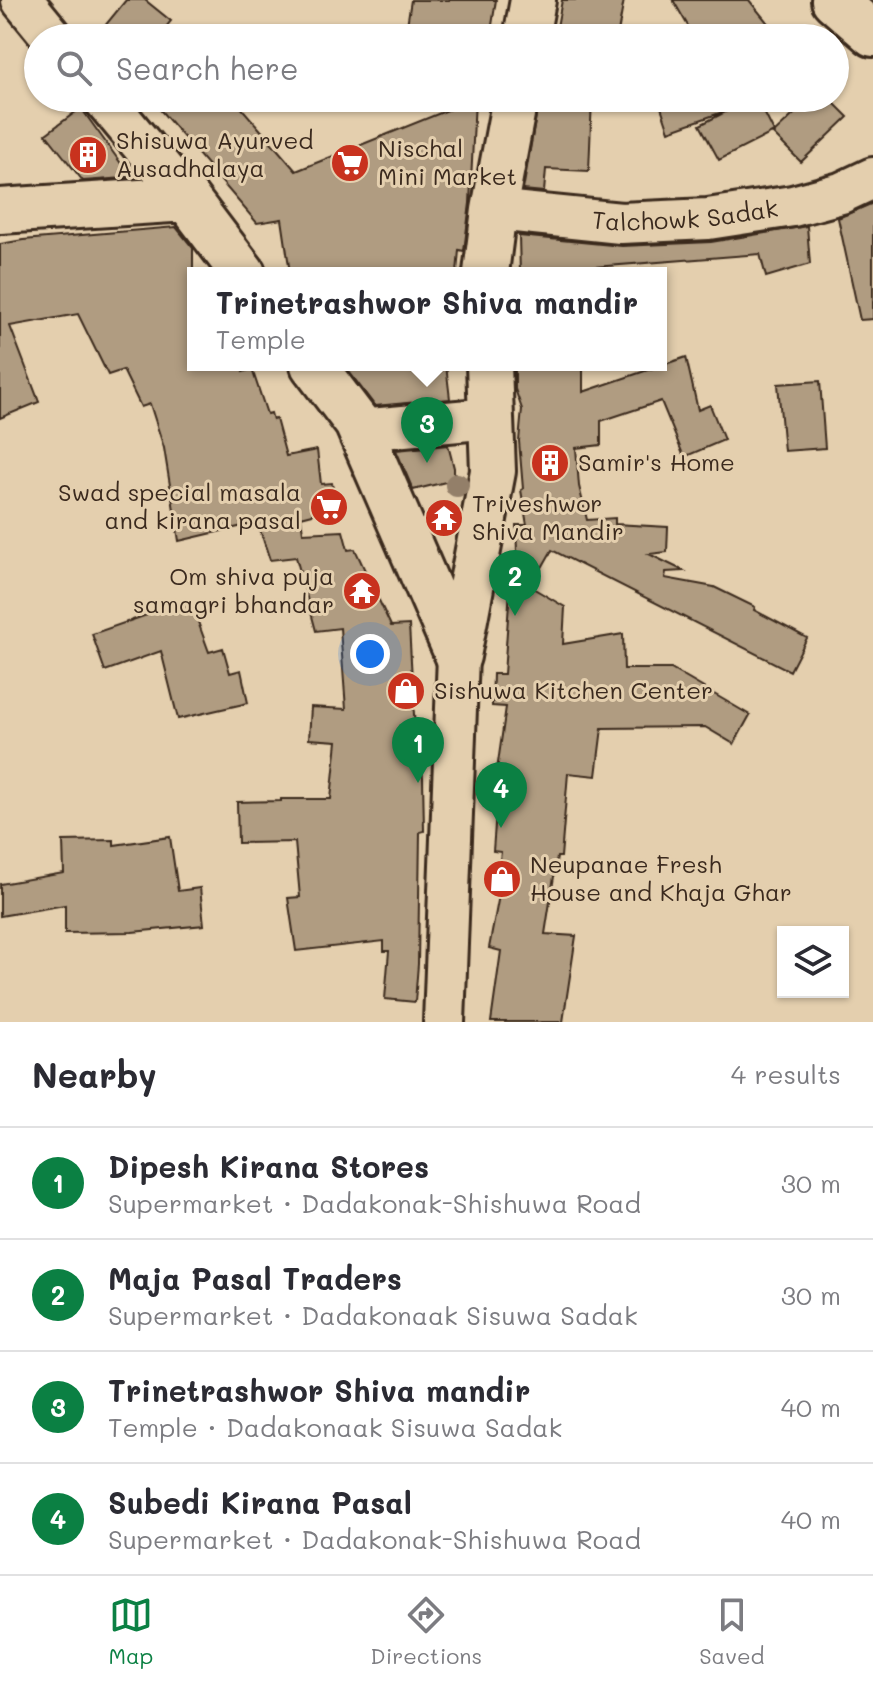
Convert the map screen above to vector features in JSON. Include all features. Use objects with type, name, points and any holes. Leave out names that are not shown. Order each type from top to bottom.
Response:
[{"type":"main road","points":[[529,24],[533,0]]},
{"type":"main road","points":[[834,0],[873,32]]},
{"type":"main road","points":[[487,267],[512,112]]},
{"type":"main road","points":[[0,211],[187,199],[238,267]]},
{"type":"main road","points":[[318,371],[357,423],[458,656]]},
{"type":"main road","points":[[458,656],[493,471],[489,371]]},
{"type":"street","points":[[22,0],[42,24]]},
{"type":"street","points":[[115,112],[187,199]]},
{"type":"street","name":"Talchowk Sadak","points":[[494,210],[621,223],[708,219],[793,206],[841,193],[873,178]]},
{"type":"street","points":[[360,430],[491,418]]},
{"type":"street","points":[[444,1022],[458,656]]},
{"type":"building","points":[[126,0],[145,0],[171,21],[169,24],[106,24]]},
{"type":"building","points":[[411,0],[496,0],[492,24],[407,24]]},
{"type":"building","points":[[562,0],[624,0],[620,24],[558,24]]},
{"type":"building","points":[[673,0],[749,0],[769,24],[687,24]]},
{"type":"building","name":"Shisuwa Ayurved Ausadhalaya","points":[[76,112],[84,112],[130,176],[83,181],[46,134]]},
{"type":"building","points":[[162,112],[245,112],[296,171],[443,112],[474,112],[470,203],[464,251],[459,250],[458,267],[289,267],[282,219],[257,223]]},
{"type":"building","points":[[537,112],[591,112],[589,171],[546,169],[544,192],[523,190]]},
{"type":"building","points":[[663,112],[723,112],[669,131]]},
{"type":"building","points":[[725,112],[764,112],[774,132],[719,160],[700,125]]},
{"type":"building","points":[[796,112],[843,112],[848,117],[801,162],[773,134]]},
{"type":"building","points":[[873,203],[873,319],[860,320],[838,218]]},
{"type":"building","points":[[807,226],[810,264],[766,277],[760,254],[595,267],[520,267],[519,236],[622,246],[711,242]]},
{"type":"building","points":[[176,227],[193,248],[193,267],[187,267],[187,371],[253,371],[267,414],[271,413],[273,420],[276,419],[286,456],[317,450],[321,484],[332,483],[336,508],[301,517],[303,533],[343,531],[348,550],[355,549],[391,626],[409,625],[414,715],[423,777],[424,831],[420,832],[415,1002],[385,999],[389,951],[384,951],[384,941],[296,951],[288,898],[300,897],[295,842],[238,843],[237,802],[331,799],[337,741],[309,739],[311,707],[346,709],[340,628],[316,631],[296,557],[270,560],[259,527],[248,529],[247,525],[179,541],[164,448],[150,404],[141,407],[123,370],[108,375],[78,314],[10,326],[39,402],[0,418],[0,244]]},
{"type":"building","points":[[686,357],[698,410],[710,405],[724,440],[684,457],[661,401],[601,421],[601,445],[576,448],[579,486],[587,520],[615,518],[615,524],[668,527],[667,552],[649,554],[684,571],[666,572],[665,578],[714,587],[807,638],[790,671],[552,550],[531,587],[565,607],[563,644],[623,634],[624,669],[671,669],[750,715],[734,744],[705,727],[602,728],[596,776],[568,773],[561,857],[557,857],[545,934],[576,936],[563,1022],[491,1022],[501,951],[489,948],[500,890],[496,889],[501,852],[493,851],[497,798],[493,798],[506,707],[492,706],[493,674],[504,674],[511,575],[518,579],[516,525],[527,525],[521,490],[519,441],[522,409],[515,389],[515,371],[583,371],[583,392],[645,371],[667,371],[667,363]]},
{"type":"building","points":[[349,371],[447,371],[450,399],[375,406]]},
{"type":"building","points":[[820,381],[825,448],[784,451],[778,384]]},
{"type":"building","points":[[448,445],[454,480],[413,490],[396,450]]},
{"type":"building","points":[[190,600],[209,652],[223,648],[230,673],[241,670],[248,703],[178,719],[161,651],[105,671],[92,634]]},
{"type":"building","points":[[170,837],[178,891],[200,888],[204,925],[132,932],[65,933],[65,905],[0,916],[0,884],[64,873],[63,841],[114,840],[114,845]]},
{"type":"place","name":"Shisuwa Ayurved Ausadhalaya","points":[[88,155]]},
{"type":"place","name":"Nischal Mini Market","points":[[350,163]]},
{"type":"place","name":"Trinetrashwor Shiva mandir","points":[[427,463]]},
{"type":"place","name":"Samir's Home","points":[[550,463]]},
{"type":"place","name":"Swad special masala and kirana pasal","points":[[329,507]]},
{"type":"place","name":"Triveshwor Shiva Mandir","points":[[444,518]]},
{"type":"place","name":"Om shiva puja samagri bhandar","points":[[362,591]]},
{"type":"place","name":"Maja Pasal Traders","points":[[515,616]]},
{"type":"place","name":"Sishuwa Kitchen Center","points":[[406,691]]},
{"type":"place","name":"Dipesh Kirana Stores","points":[[418,783]]},
{"type":"place","name":"Subedi Kirana Pasal","points":[[501,828]]},
{"type":"place","name":"Neupanae Fresh House and Khaja Ghar","points":[[502,879]]}]
